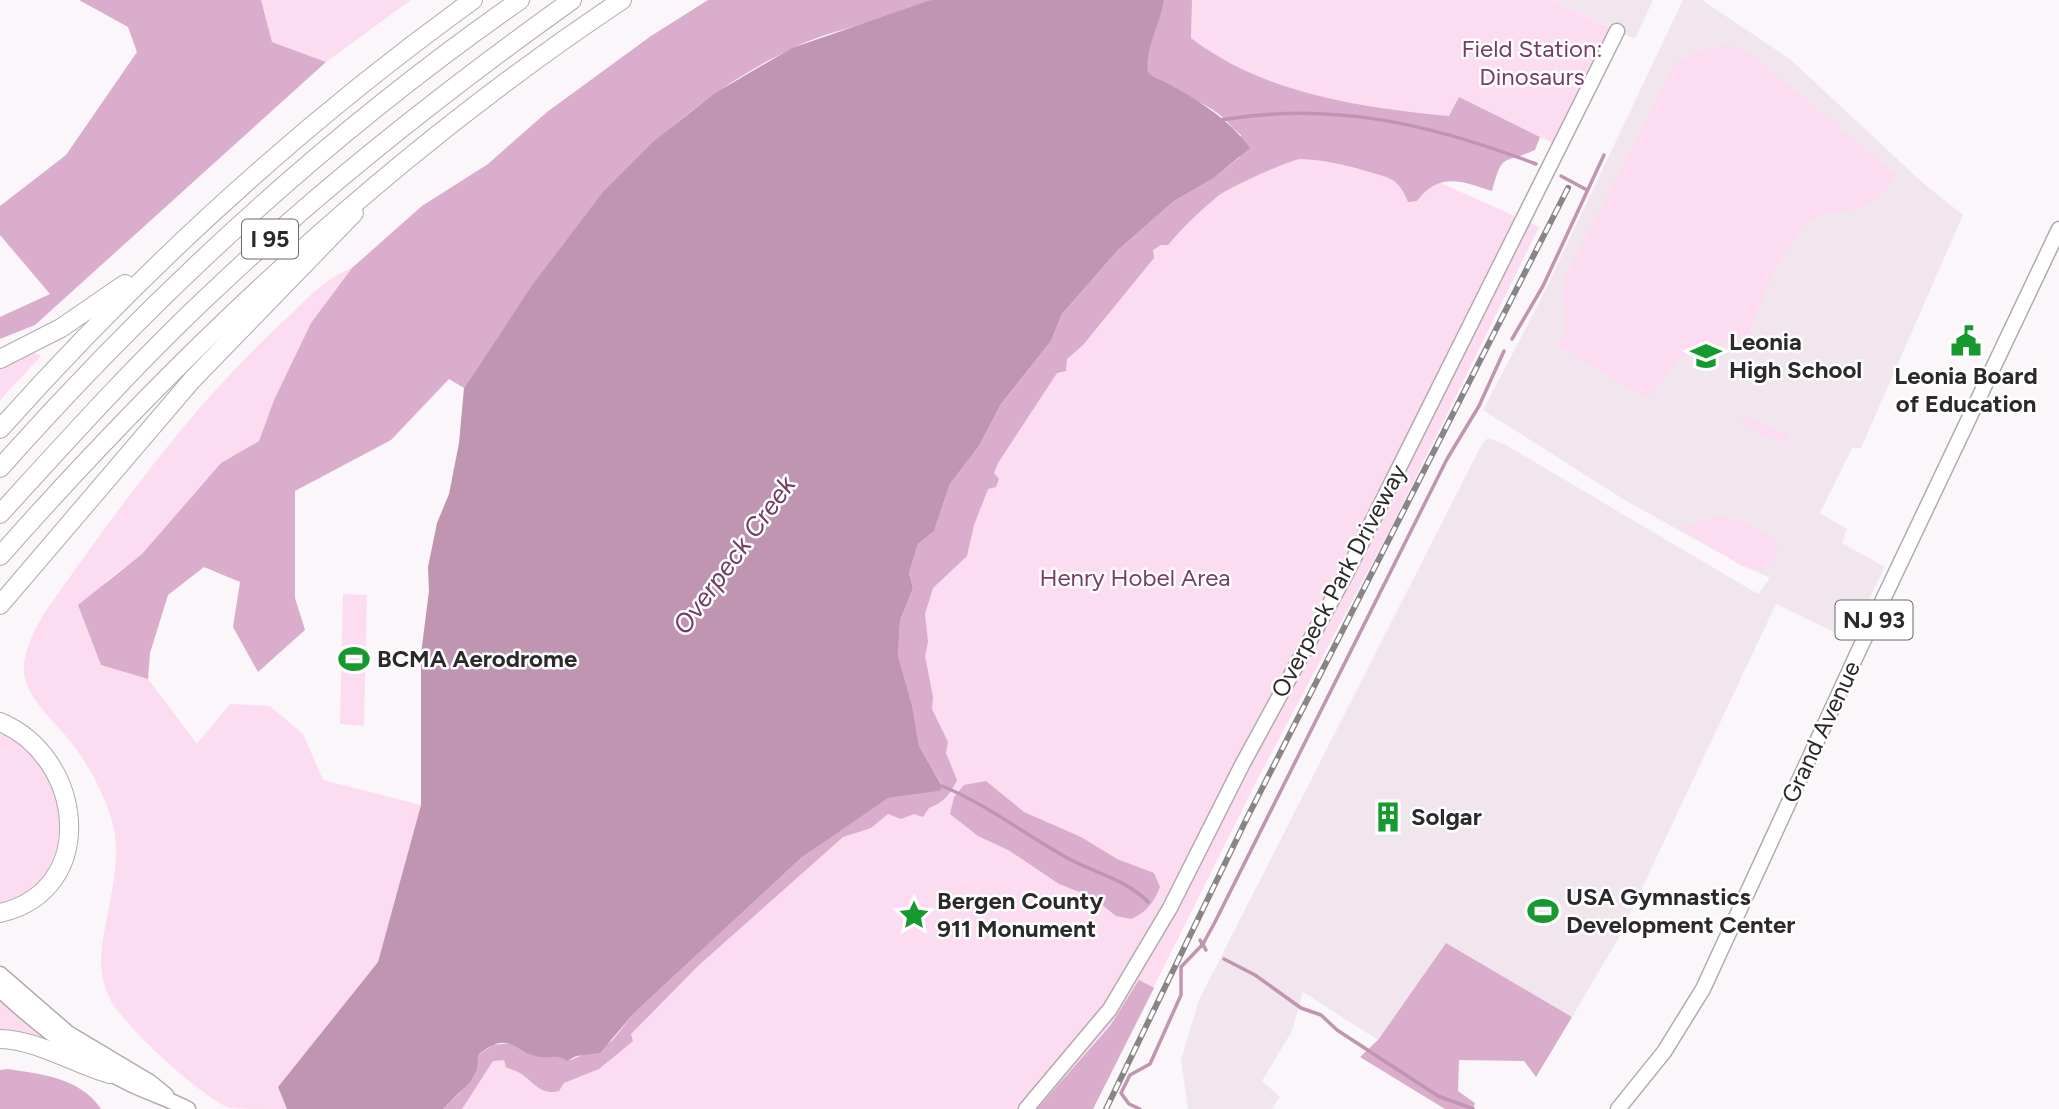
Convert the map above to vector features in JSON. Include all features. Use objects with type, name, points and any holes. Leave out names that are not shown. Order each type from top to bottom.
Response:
[{"type":"highway","name":"I 95","points":[[0,429],[55,367],[163,259],[312,126],[473,0]]},
{"type":"highway","name":"I 95","points":[[0,468],[125,335],[254,212],[390,98],[520,0]]},
{"type":"highway","name":"I 95","points":[[0,514],[157,345],[295,216],[420,112],[572,0]]},
{"type":"highway","name":"I 95","points":[[0,556],[120,423],[283,264],[380,181],[478,103],[622,0]]},
{"type":"highway","points":[[0,605],[192,380],[258,308],[339,232],[380,181]]},
{"type":"highway","points":[[0,359],[61,328],[163,259]]},
{"type":"highway","points":[[0,722],[29,738],[47,756],[65,790],[70,817],[64,857],[51,881],[24,905],[0,914]]},
{"type":"highway","points":[[0,1039],[30,1044],[80,1066],[110,1074]]},
{"type":"main road","name":"Overpeck Park Driveway","points":[[1027,1109],[1110,1009],[1170,908],[1248,753],[1346,574],[1617,31]]},
{"type":"main road","name":"Grand Avenue","points":[[1618,1109],[1664,1052],[1703,989],[1859,650],[2059,229]]},
{"type":"main road","points":[[0,974],[68,1033],[150,1082],[169,1099]]},
{"type":"main road","points":[[0,990],[53,1036],[110,1074],[188,1109]]},
{"type":"shaded area","points":[[79,0],[261,0],[272,42],[326,62],[35,325],[0,339],[0,317],[50,294],[0,235],[0,206],[66,155],[137,52],[128,27]]},
{"type":"shaded area","points":[[708,0],[931,0],[923,5],[803,43],[736,79],[687,114],[644,153],[604,195],[567,240],[464,388],[449,379],[391,440],[295,491],[295,598],[305,630],[258,672],[233,627],[240,582],[204,567],[168,595],[150,653],[148,679],[101,665],[78,605],[142,554],[221,463],[259,441],[274,400],[311,323],[352,268],[422,206],[488,164],[547,112],[651,36]]},
{"type":"shaded area","points":[[1164,0],[1192,0],[1191,38],[1219,57],[1281,85],[1348,102],[1449,116],[1459,97],[1540,137],[1535,150],[1502,164],[1492,191],[1461,182],[1443,182],[1417,201],[1408,202],[1400,187],[1386,177],[1317,160],[1295,160],[1223,192],[1168,245],[1161,245],[1153,250],[1154,258],[1083,345],[1067,359],[1066,371],[1057,373],[998,463],[994,473],[999,479],[996,487],[988,489],[974,525],[967,556],[933,588],[925,614],[928,642],[925,656],[933,697],[932,709],[948,742],[946,753],[957,780],[949,794],[929,808],[923,817],[914,814],[901,819],[888,814],[871,828],[843,837],[699,965],[631,1034],[633,1041],[599,1069],[564,1083],[559,1091],[548,1092],[506,1067],[504,1060],[493,1061],[462,1109],[443,1109],[460,1093],[478,1055],[493,1045],[511,1043],[536,1056],[559,1055],[571,1060],[585,1054],[593,1054],[613,1040],[633,1014],[802,857],[852,820],[888,798],[940,791],[942,785],[919,746],[912,705],[898,656],[900,621],[913,588],[909,573],[918,544],[934,531],[950,484],[979,446],[1001,404],[1051,341],[1062,314],[1118,250],[1174,201],[1214,178],[1240,157],[1241,135],[1224,118],[1204,104],[1163,84],[1148,72],[1151,44]]},
{"type":"shaded area","points":[[1552,0],[1653,0],[1635,39]]},
{"type":"shaded area","points":[[1683,0],[1702,0],[1791,60],[1924,184],[1963,215],[1861,448],[1852,448],[1820,513],[1847,529],[1842,543],[1885,567],[1849,639],[1776,604],[1618,939],[1572,1017],[1446,943],[1378,1040],[1303,992],[1292,1031],[1262,1081],[1280,1097],[1272,1109],[1188,1109],[1181,1060],[1199,1000],[1482,444],[1488,438],[1504,444],[1758,594],[1770,578],[1741,565],[1623,499],[1483,410],[1539,303]]},
{"type":"shaded area","points":[[986,781],[1024,812],[1081,837],[1117,859],[1154,873],[1160,887],[1152,902],[1141,914],[1131,919],[1116,916],[1092,897],[1059,884],[1010,851],[978,836],[950,814],[954,797],[964,785]]},
{"type":"shaded area","points":[[1446,943],[1572,1017],[1536,1077],[1524,1061],[1459,1060],[1458,1091],[1475,1103],[1473,1109],[1445,1109],[1360,1057],[1378,1040]]},
{"type":"shaded area","points":[[1139,980],[1154,988],[1093,1109],[1037,1109],[1110,1026]]},
{"type":"shaded area","points":[[0,1070],[47,1076],[71,1084],[83,1090],[101,1109],[0,1109]]},
{"type":"green space","points":[[261,0],[411,0],[326,62],[272,42]]},
{"type":"green space","name":"Field Station: Dinosaurs","points":[[1192,0],[1552,0],[1617,31],[1558,149],[1549,141],[1459,97],[1450,116],[1382,108],[1314,95],[1250,73],[1191,38]]},
{"type":"green space","points":[[1726,45],[1745,49],[1897,176],[1870,204],[1813,219],[1793,240],[1784,255],[1747,336],[1681,357],[1647,399],[1557,345],[1565,331],[1563,281],[1675,63],[1702,50]]},
{"type":"green space","name":"Henry Hobel Area","points":[[1309,153],[1441,183],[1539,227],[1393,524],[1256,782],[1093,1109],[443,1109],[477,1070],[852,820],[913,588],[918,544],[1194,191]]},
{"type":"green space","points":[[352,268],[311,323],[274,400],[259,441],[221,463],[142,554],[106,581],[101,665],[148,679],[197,744],[230,704],[270,706],[303,734],[323,780],[421,805],[378,962],[278,1087],[287,1109],[229,1108],[200,1090],[163,1058],[129,1024],[109,997],[101,960],[115,871],[115,835],[111,818],[86,764],[31,692],[24,667],[26,653],[43,615],[128,497],[189,421],[254,349],[311,295],[334,277]]},
{"type":"green space","points":[[30,351],[41,356],[0,400],[0,368]]},
{"type":"green space","points":[[1745,416],[1789,436],[1786,443],[1753,432],[1754,428],[1741,423]]},
{"type":"green space","points":[[1715,517],[1751,525],[1769,535],[1778,548],[1775,559],[1765,568],[1755,570],[1742,566],[1680,528]]},
{"type":"green space","name":"BCMA Aerodrome","points":[[343,594],[367,595],[364,726],[340,724]]},
{"type":"green space","points":[[0,734],[18,739],[48,772],[61,814],[57,848],[45,877],[9,905],[0,905]]},
{"type":"green space","points":[[0,1000],[50,1044],[0,1034]]},
{"type":"water","name":"Overpeck Creek","points":[[931,0],[1164,0],[1149,53],[1148,72],[1212,111],[1233,128],[1250,148],[1214,178],[1174,201],[1118,250],[1062,314],[1051,341],[1001,404],[979,446],[950,484],[934,531],[918,544],[909,573],[913,588],[900,621],[898,656],[912,705],[919,746],[942,786],[940,791],[888,798],[802,857],[633,1014],[600,1053],[576,1056],[567,1061],[558,1057],[533,1055],[513,1045],[499,1043],[478,1055],[477,1070],[470,1082],[443,1109],[287,1109],[278,1087],[378,962],[421,805],[421,654],[429,591],[428,567],[437,523],[449,494],[459,443],[464,388],[533,284],[603,192],[654,141],[715,93],[792,48]]},
{"type":"waterway","points":[[1220,120],[1302,113],[1381,120],[1420,127],[1536,164]]},
{"type":"waterway","points":[[1512,339],[1543,286],[1604,155]]},
{"type":"waterway","points":[[1561,176],[1587,190]]},
{"type":"waterway","points":[[1140,1109],[1129,1104],[1121,1093],[1130,1075],[1150,1064],[1181,995],[1181,967],[1203,944],[1215,922],[1447,459],[1479,406],[1504,351]]},
{"type":"waterway","points":[[942,786],[989,810],[1074,862],[1129,887],[1148,902]]},
{"type":"waterway","points":[[1200,940],[1206,950]]},
{"type":"waterway","points":[[1224,959],[1255,975],[1301,1008],[1321,1015],[1337,1030],[1438,1096],[1473,1109]]},
{"type":"railway","points":[[1106,1109],[1246,820],[1568,188]]},
{"type":"place","name":"Leonia Board of Education","points":[[1966,341]]},
{"type":"place","name":"Leonia High School","points":[[1706,356]]},
{"type":"place","name":"BCMA Aerodrome","points":[[354,659]]},
{"type":"place","name":"Solgar","points":[[1388,817]]},
{"type":"place","name":"USA Gymnastics Development Center","points":[[1543,911]]},
{"type":"place","name":"Bergen County 911 Monument","points":[[914,915]]}]
